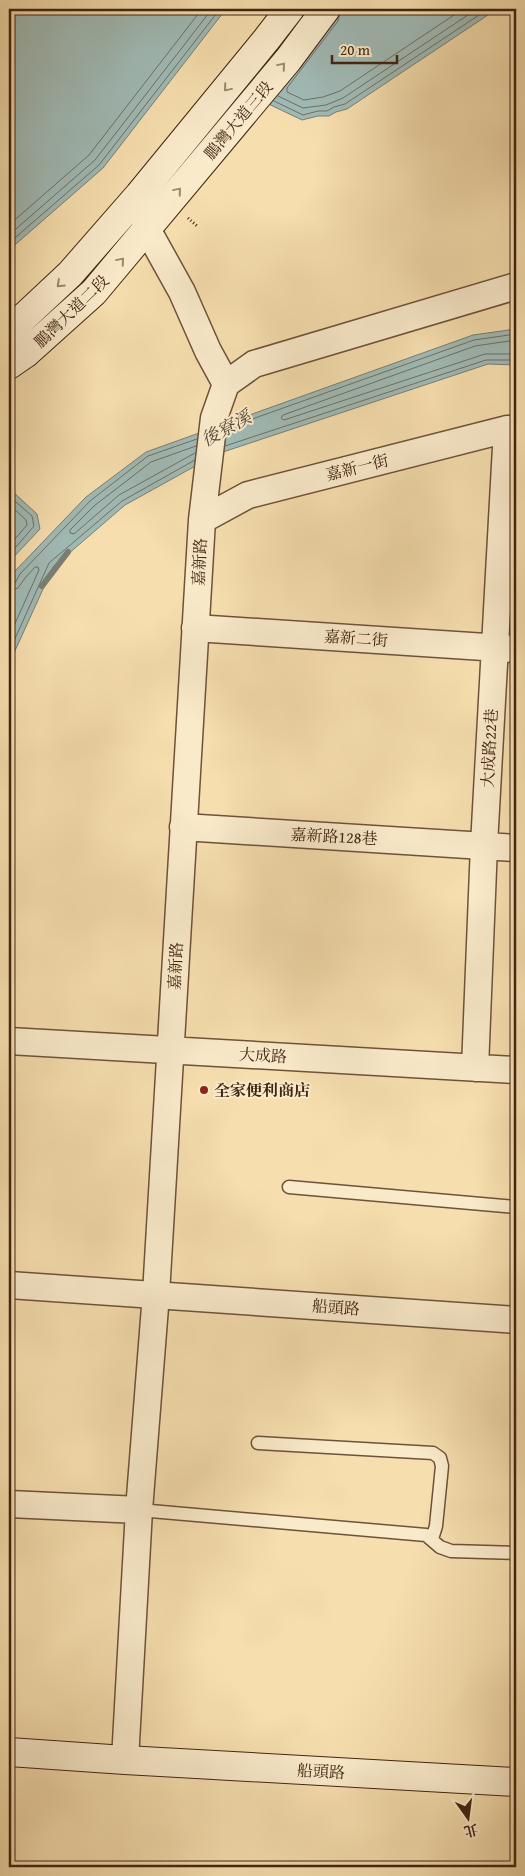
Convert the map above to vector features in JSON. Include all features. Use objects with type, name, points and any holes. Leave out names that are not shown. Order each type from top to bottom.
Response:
[{"type":"street","name":"鵬灣大道三段","points":[[138,195],[290,9]]},
{"type":"street","name":"鵬灣大道三段","points":[[147,229],[288,60],[326,9]]},
{"type":"street","points":[[138,195],[147,229],[182,292],[208,351],[226,384],[254,364],[516,286]]},
{"type":"street","name":"鵬灣大道二段","points":[[9,331],[70,274],[138,195]]},
{"type":"street","name":"鵬灣大道二段","points":[[9,365],[25,354],[94,292],[147,229]]},
{"type":"street","name":"嘉新路","points":[[170,1050],[203,508],[214,418],[226,384]]},
{"type":"street","name":"嘉新一街","points":[[203,508],[512,429]]},
{"type":"street","name":"大成路22巷","points":[[475,1068],[484,845],[506,648],[512,429]]},
{"type":"street","name":"嘉新二街","points":[[195,628],[506,648]]},
{"type":"street","name":"嘉新路128巷","points":[[183,827],[516,848]]},
{"type":"street","name":"大成路","points":[[9,1041],[516,1070]]},
{"type":"street","points":[[125,1760],[138,1510],[156,1294],[170,1050]]},
{"type":"street","name":"船頭路","points":[[9,1285],[516,1320]]},
{"type":"street","points":[[9,1504],[138,1510]]},
{"type":"street","name":"船頭路","points":[[9,1752],[516,1782]]},
{"type":"lane","points":[[288,1187],[516,1208]]},
{"type":"lane","points":[[258,1443],[433,1453],[440,1458],[442,1466],[436,1526],[432,1539]]},
{"type":"lane","points":[[138,1510],[426,1535],[440,1547],[451,1551],[516,1553]]},
{"type":"water","points":[[9,9],[226,9],[103,168],[9,250]]},
{"type":"water","points":[[324,9],[497,9],[347,109],[329,116],[318,116],[302,120],[256,98]]},
{"type":"water","points":[[516,329],[516,365],[488,364],[217,454],[125,505],[53,567],[9,664],[9,583],[15,571],[86,497],[146,452],[473,335]]},
{"type":"water","points":[[9,491],[12,491],[37,514],[40,529],[9,562]]},
{"type":"waterway","name":"後寮溪","points":[[42,586],[68,552]]},
{"type":"place","name":"全家便利商店","points":[[204,1090]]}]
